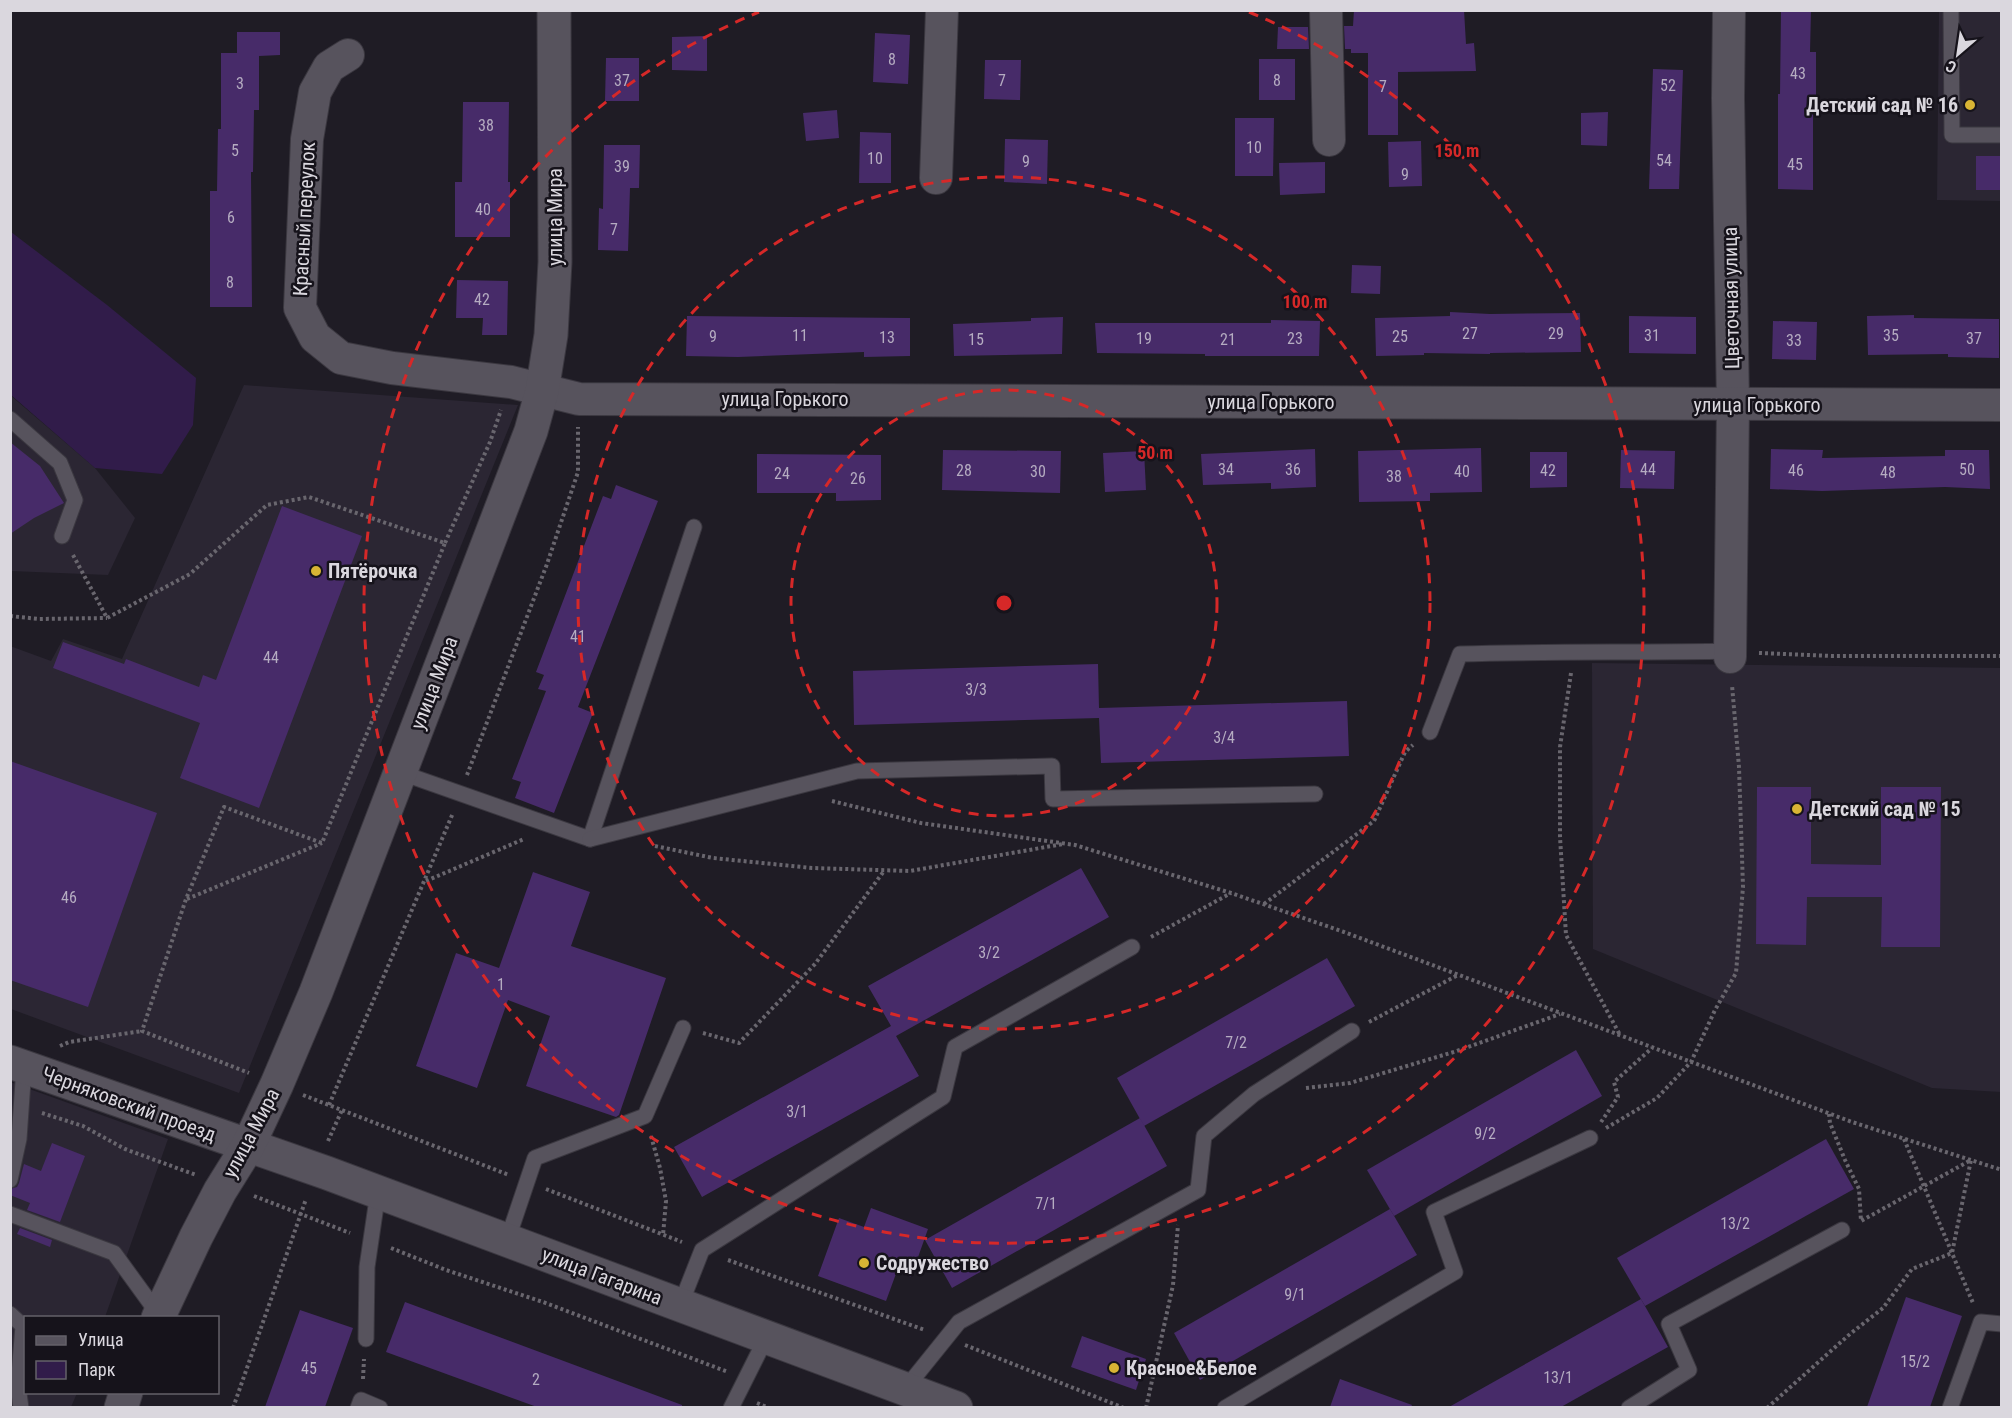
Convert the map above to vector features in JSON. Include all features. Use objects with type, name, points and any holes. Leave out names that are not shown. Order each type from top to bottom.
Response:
[{"type":"main road","name":"улица Мира","points":[[159,1316],[220,1191],[248,1146],[316,992],[516,472],[542,391],[551,335],[555,262],[555,10]]},
{"type":"main road","name":"Черняковский проезд","points":[[18,1065],[248,1146]]},
{"type":"main road","name":"улица Гагарина","points":[[248,1146],[378,1192],[956,1407]]},
{"type":"street","points":[[936,178],[942,10]]},
{"type":"street","points":[[1326,10],[1329,140]]},
{"type":"street","name":"Цветочная улица","points":[[1729,10],[1728,98],[1733,405],[1730,654]]},
{"type":"street","name":"Красный переулок","points":[[348,55],[329,67],[315,92],[307,139],[300,308],[315,337],[341,358],[392,368],[511,382],[542,391]]},
{"type":"street","name":"улица Горького","points":[[542,391],[579,399],[644,400],[710,398],[2001,405]]},
{"type":"lane","points":[[1951,10],[1952,135],[2001,135]]},
{"type":"lane","points":[[10,419],[60,463],[75,500],[63,536]]},
{"type":"lane","points":[[597,837],[694,527]]},
{"type":"lane","points":[[1430,732],[1460,654],[1575,652],[1730,654]]},
{"type":"lane","points":[[399,772],[553,826],[597,837],[857,771],[1052,766],[1053,799],[1315,794]]},
{"type":"lane","points":[[680,1306],[702,1250],[943,1096],[955,1047],[1131,947]]},
{"type":"lane","points":[[507,1241],[535,1158],[645,1116],[683,1028]]},
{"type":"lane","points":[[905,1389],[958,1322],[1198,1190],[1204,1136],[1254,1094],[1352,1031]]},
{"type":"lane","points":[[10,1180],[20,1139],[18,1065]]},
{"type":"lane","points":[[1225,1407],[1455,1272],[1434,1212],[1590,1138]]},
{"type":"lane","points":[[366,1339],[367,1267],[378,1192]]},
{"type":"lane","points":[[10,1214],[114,1253],[159,1316]]},
{"type":"lane","points":[[1629,1407],[1689,1370],[1669,1324],[1842,1230]]},
{"type":"lane","points":[[10,1314],[23,1326],[18,1386],[21,1407]]},
{"type":"lane","points":[[1950,1407],[1981,1322],[2001,1324]]},
{"type":"lane","points":[[730,1407],[766,1338]]},
{"type":"lane","points":[[359,1404],[380,1407]]},
{"type":"path","points":[[186,899],[322,843],[445,543],[490,442],[511,382]]},
{"type":"path","points":[[464,783],[547,564],[578,472],[578,420]]},
{"type":"path","points":[[10,616],[39,619],[107,618],[190,574],[267,505],[309,496],[445,543]]},
{"type":"path","points":[[63,536],[107,618]]},
{"type":"path","points":[[1575,652],[1560,747],[1560,837],[1566,935],[1620,1035]]},
{"type":"path","points":[[1590,1138],[1657,1098],[1691,1062],[1715,1010],[1736,973],[1743,887],[1739,768],[1730,654],[2001,656]]},
{"type":"path","points":[[1264,904],[1374,822],[1405,752],[1430,732]]},
{"type":"path","points":[[831,800],[921,823],[1067,844],[1231,893],[1459,975],[1829,1114],[2001,1170]]},
{"type":"path","points":[[329,1105],[456,804]]},
{"type":"path","points":[[142,1031],[186,899],[224,807],[322,843]]},
{"type":"path","points":[[425,881],[553,826]]},
{"type":"path","points":[[597,837],[713,858],[812,868],[910,871],[1067,844]]},
{"type":"path","points":[[683,1028],[739,1043],[815,964],[885,870]]},
{"type":"path","points":[[1131,947],[1231,893]]},
{"type":"path","points":[[1352,1031],[1459,975]]},
{"type":"path","points":[[1254,1094],[1350,1083],[1456,1051],[1561,1013]]},
{"type":"path","points":[[18,1065],[69,1042],[142,1031],[702,1250],[945,1338],[1124,1407]]},
{"type":"path","points":[[1590,1138],[1618,1097],[1614,1082],[1653,1048]]},
{"type":"path","points":[[1829,1114],[1830,1123],[1859,1189],[1861,1221],[1971,1160]]},
{"type":"path","points":[[645,1116],[660,1168],[666,1201],[663,1235]]},
{"type":"path","points":[[1903,1138],[1981,1322]]},
{"type":"path","points":[[1952,1253],[1971,1160]]},
{"type":"path","points":[[233,1407],[316,1170]]},
{"type":"path","points":[[1146,1407],[1173,1285],[1180,1200]]},
{"type":"path","points":[[1767,1407],[1850,1334],[1884,1308],[1912,1269],[1952,1253]]},
{"type":"path","points":[[359,1404],[366,1339]]},
{"type":"shaded area","name":"Детский сад № 16","points":[[1939,11],[2001,11],[2001,201],[1937,200]]},
{"type":"shaded area","points":[[244,385],[518,405],[239,1093],[11,1009],[10,646],[51,661],[63,639],[122,659]]},
{"type":"shaded area","points":[[10,395],[95,468],[135,518],[108,575],[11,571]]},
{"type":"shaded area","name":"Детский сад № 15","points":[[1592,663],[2001,668],[2001,1092],[1932,1088],[1593,949]]},
{"type":"shaded area","points":[[10,1082],[168,1139],[105,1316],[24,1316],[24,1394],[77,1394],[71,1407],[11,1407]]},
{"type":"green space","points":[[11,232],[107,305],[196,378],[193,425],[162,474],[95,468],[11,395]]},
{"type":"building","points":[[1354,10],[1464,10],[1466,44],[1474,43],[1476,71],[1398,72],[1398,135],[1368,135],[1368,53],[1351,53],[1351,49],[1345,49],[1344,26],[1353,26]]},
{"type":"building","points":[[1781,10],[1811,10],[1810,52],[1816,52],[1816,98],[1813,98],[1813,190],[1778,189]]},
{"type":"building","points":[[1278,27],[1308,27],[1309,49],[1277,49]]},
{"type":"building","points":[[237,32],[280,32],[280,55],[259,56],[259,110],[254,110],[253,172],[251,172],[252,307],[210,307],[210,191],[217,191],[218,129],[221,129],[221,53],[237,53]]},
{"type":"building","points":[[875,33],[910,35],[908,84],[873,82]]},
{"type":"building","points":[[707,36],[707,71],[672,70],[672,37]]},
{"type":"building","points":[[606,58],[639,58],[639,101],[605,101]]},
{"type":"building","points":[[1259,59],[1295,59],[1295,100],[1259,100]]},
{"type":"building","points":[[985,60],[1021,60],[1020,100],[984,99]]},
{"type":"building","points":[[1653,69],[1683,70],[1679,189],[1649,189]]},
{"type":"building","points":[[463,102],[509,102],[510,237],[455,237],[455,182],[462,182]]},
{"type":"building","points":[[837,110],[839,138],[806,141],[803,113]]},
{"type":"building","points":[[1608,112],[1607,146],[1581,145],[1581,113]]},
{"type":"building","points":[[1235,118],[1274,118],[1273,176],[1235,176]]},
{"type":"building","points":[[860,132],[891,133],[891,183],[859,183]]},
{"type":"building","points":[[1005,139],[1048,140],[1047,184],[1004,182]]},
{"type":"building","points":[[1421,141],[1422,186],[1389,187],[1388,142]]},
{"type":"building","points":[[604,145],[640,145],[639,188],[630,188],[628,251],[598,250],[599,208],[603,209]]},
{"type":"building","points":[[1976,156],[2001,156],[2001,190],[1976,190]]},
{"type":"building","points":[[1325,162],[1325,193],[1280,195],[1279,163]]},
{"type":"building","points":[[1352,265],[1381,266],[1380,294],[1351,293]]},
{"type":"building","points":[[457,280],[508,281],[507,335],[482,335],[483,318],[456,318]]},
{"type":"building","points":[[1450,312],[1580,313],[1581,352],[1424,353],[1424,355],[1376,356],[1375,318],[1450,316]]},
{"type":"building","points":[[1914,315],[1914,318],[1999,319],[1999,358],[1948,357],[1948,354],[1868,355],[1867,316]]},
{"type":"building","points":[[687,316],[910,318],[910,356],[864,357],[864,352],[738,357],[686,356]]},
{"type":"building","points":[[1629,316],[1696,317],[1696,354],[1629,353]]},
{"type":"building","points":[[1063,317],[1062,354],[954,356],[953,324],[1031,321],[1031,318]]},
{"type":"building","points":[[1271,320],[1320,321],[1319,356],[1097,353],[1095,323],[1271,323]]},
{"type":"building","points":[[1773,321],[1817,322],[1816,360],[1772,359]]},
{"type":"building","points":[[10,442],[40,466],[64,503],[34,518],[10,534]]},
{"type":"building","points":[[1481,448],[1482,492],[1430,493],[1430,501],[1359,502],[1358,451]]},
{"type":"building","points":[[1315,449],[1316,487],[1271,489],[1271,483],[1203,485],[1201,454]]},
{"type":"building","points":[[1771,449],[1823,450],[1822,458],[1945,456],[1945,450],[1989,450],[1990,489],[1945,487],[1822,491],[1770,489]]},
{"type":"building","points":[[943,450],[1061,451],[1060,493],[942,490]]},
{"type":"building","points":[[1621,450],[1675,451],[1674,489],[1620,488]]},
{"type":"building","points":[[1144,451],[1146,490],[1105,492],[1103,453]]},
{"type":"building","points":[[1530,452],[1567,452],[1567,487],[1530,488]]},
{"type":"building","points":[[757,454],[881,455],[881,500],[836,501],[836,493],[757,493]]},
{"type":"building","points":[[616,485],[658,501],[578,707],[593,713],[554,813],[515,798],[521,782],[512,779],[546,691],[538,689],[544,675],[536,672],[603,496],[611,499]]},
{"type":"building","points":[[282,506],[362,536],[259,808],[180,778],[200,723],[53,668],[63,642],[124,664],[126,659],[199,687],[203,675],[216,680]]},
{"type":"building","points":[[1098,664],[1099,708],[1347,701],[1349,756],[1101,763],[1099,718],[854,725],[853,671]]},
{"type":"building","points":[[10,761],[157,813],[88,1007],[10,980]]},
{"type":"building","points":[[1757,787],[1811,787],[1811,864],[1881,865],[1881,787],[1941,787],[1940,947],[1881,947],[1882,897],[1807,897],[1806,945],[1756,944]]},
{"type":"building","points":[[1081,868],[1109,917],[896,1036],[919,1076],[702,1197],[674,1147],[891,1026],[868,986]]},
{"type":"building","points":[[533,872],[590,892],[571,946],[666,978],[619,1115],[616,1117],[526,1086],[550,1016],[508,1000],[477,1088],[416,1066],[456,953],[499,968]]},
{"type":"building","points":[[1327,958],[1355,1006],[1144,1126],[1117,1078]]},
{"type":"building","points":[[1576,1050],[1602,1096],[1394,1216],[1367,1170]]},
{"type":"building","points":[[1140,1118],[1167,1166],[952,1288],[925,1240]]},
{"type":"building","points":[[1826,1139],[1854,1189],[1645,1306],[1617,1258]]},
{"type":"building","points":[[52,1143],[85,1156],[60,1222],[27,1210],[30,1203],[10,1195],[10,1189],[17,1187],[19,1183],[24,1164],[41,1171]]},
{"type":"building","points":[[871,1208],[928,1229],[911,1277],[897,1271],[886,1301],[818,1276],[839,1218],[864,1227]]},
{"type":"building","points":[[1390,1209],[1417,1255],[1200,1380],[1174,1333]]},
{"type":"building","points":[[20,1228],[52,1240],[50,1247],[17,1234]]},
{"type":"building","points":[[1906,1297],[1962,1316],[1930,1407],[1867,1407]]},
{"type":"building","points":[[1641,1299],[1668,1347],[1561,1407],[1449,1407]]},
{"type":"building","points":[[405,1302],[682,1405],[682,1407],[537,1407],[386,1352]]},
{"type":"building","points":[[300,1310],[353,1328],[325,1407],[265,1407]]},
{"type":"building","points":[[1082,1336],[1146,1359],[1136,1390],[1071,1367]]},
{"type":"building","points":[[1340,1379],[1412,1405],[1411,1407],[1330,1407]]},
{"type":"place","name":"Детский сад № 16","points":[[1970,105]]},
{"type":"place","name":"Пятёрочка","points":[[316,571]]},
{"type":"place","name":"Детский сад № 15","points":[[1797,809]]},
{"type":"place","name":"Содружество","points":[[864,1263]]},
{"type":"place","name":"Красное&Белое","points":[[1114,1368]]}]
